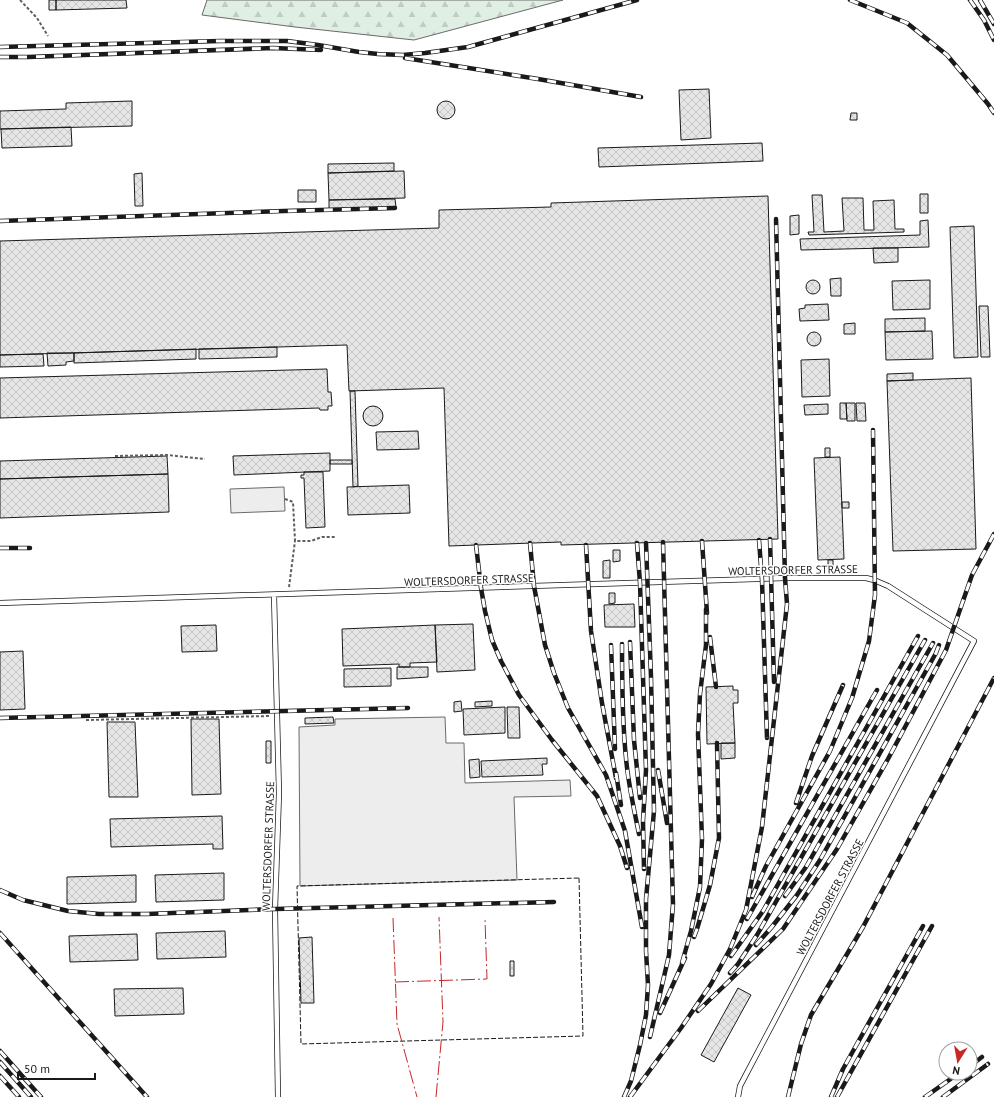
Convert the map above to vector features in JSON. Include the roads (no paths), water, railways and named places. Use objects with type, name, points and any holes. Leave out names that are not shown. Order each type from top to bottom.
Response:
[{"type":"lane","name":"WOLTERSDORFER STRASSE","points":[[0,603],[786,578],[866,578],[888,586],[974,641],[740,1086],[738,1097]]},
{"type":"lane","name":"WOLTERSDORFER STRASSE","points":[[274,595],[279,793],[275,909],[278,1097]]},
{"type":"railway","points":[[0,47],[220,41],[287,41],[359,52],[403,55],[468,47],[637,0]]},
{"type":"railway","points":[[850,0],[907,23],[947,55],[994,113]]},
{"type":"railway","points":[[970,0],[984,20],[994,40]]},
{"type":"railway","points":[[980,0],[994,24]]},
{"type":"railway","points":[[0,57],[273,48],[321,50]]},
{"type":"railway","points":[[405,58],[641,97]]},
{"type":"railway","points":[[0,221],[395,208]]},
{"type":"railway","points":[[630,1097],[681,1028],[711,984],[730,949],[746,910],[762,827],[787,604],[785,578],[776,219]]},
{"type":"railway","points":[[752,897],[766,866],[830,751],[852,698],[869,641],[875,595],[873,430]]},
{"type":"railway","points":[[698,1011],[783,929],[837,849],[888,759],[946,650],[972,575],[994,534]]},
{"type":"railway","points":[[770,539],[774,682]]},
{"type":"railway","points":[[759,540],[762,580],[767,738]]},
{"type":"railway","points":[[702,541],[707,613]]},
{"type":"railway","points":[[650,1037],[669,955],[673,904],[663,542]]},
{"type":"railway","points":[[530,543],[534,586],[545,645],[568,708],[606,775],[625,831],[642,927]]},
{"type":"railway","points":[[637,543],[640,583],[646,770],[643,821],[644,869]]},
{"type":"railway","points":[[624,1097],[631,1081],[640,1045],[646,1015],[648,985],[646,951],[646,899],[654,811],[646,543]]},
{"type":"railway","points":[[476,545],[485,611],[492,640],[501,661],[519,695],[552,740],[597,796],[620,846],[627,868]]},
{"type":"railway","points":[[586,545],[591,631],[602,703],[616,778]]},
{"type":"railway","points":[[0,548],[30,548]]},
{"type":"railway","points":[[682,963],[691,931],[700,887],[702,839],[698,734],[700,694],[706,645],[706,609]]},
{"type":"railway","points":[[731,956],[763,911],[918,636]]},
{"type":"railway","points":[[710,637],[716,687]]},
{"type":"railway","points":[[730,973],[738,964],[757,935],[925,640]]},
{"type":"railway","points":[[630,642],[634,740],[640,798]]},
{"type":"railway","points":[[785,896],[806,867],[933,643]]},
{"type":"railway","points":[[622,644],[622,701],[627,767],[639,834]]},
{"type":"railway","points":[[611,645],[615,749]]},
{"type":"railway","points":[[756,945],[797,895],[820,860],[936,653],[939,645]]},
{"type":"railway","points":[[788,1097],[801,1044],[811,1015],[863,927],[994,678]]},
{"type":"railway","points":[[796,803],[812,756],[843,685]]},
{"type":"railway","points":[[747,919],[877,690]]},
{"type":"railway","points":[[0,718],[408,708]]},
{"type":"railway","points":[[694,937],[710,885],[719,838],[717,743]]},
{"type":"railway","points":[[658,770],[667,823]]},
{"type":"railway","points":[[616,773],[621,805]]},
{"type":"railway","points":[[0,890],[23,900],[68,911],[99,914],[147,914],[275,909],[554,902]]},
{"type":"railway","points":[[831,1097],[843,1069],[923,926]]},
{"type":"railway","points":[[837,1097],[932,926]]},
{"type":"railway","points":[[0,933],[147,1097]]},
{"type":"railway","points":[[660,1013],[685,958]]},
{"type":"railway","points":[[0,1051],[41,1097]]},
{"type":"railway","points":[[978,1060],[982,1057]]},
{"type":"railway","points":[[0,1062],[31,1097]]},
{"type":"railway","points":[[943,1097],[988,1064]]},
{"type":"railway","points":[[0,1076],[19,1097]]},
{"type":"railway","points":[[925,1097],[948,1081]]}]
